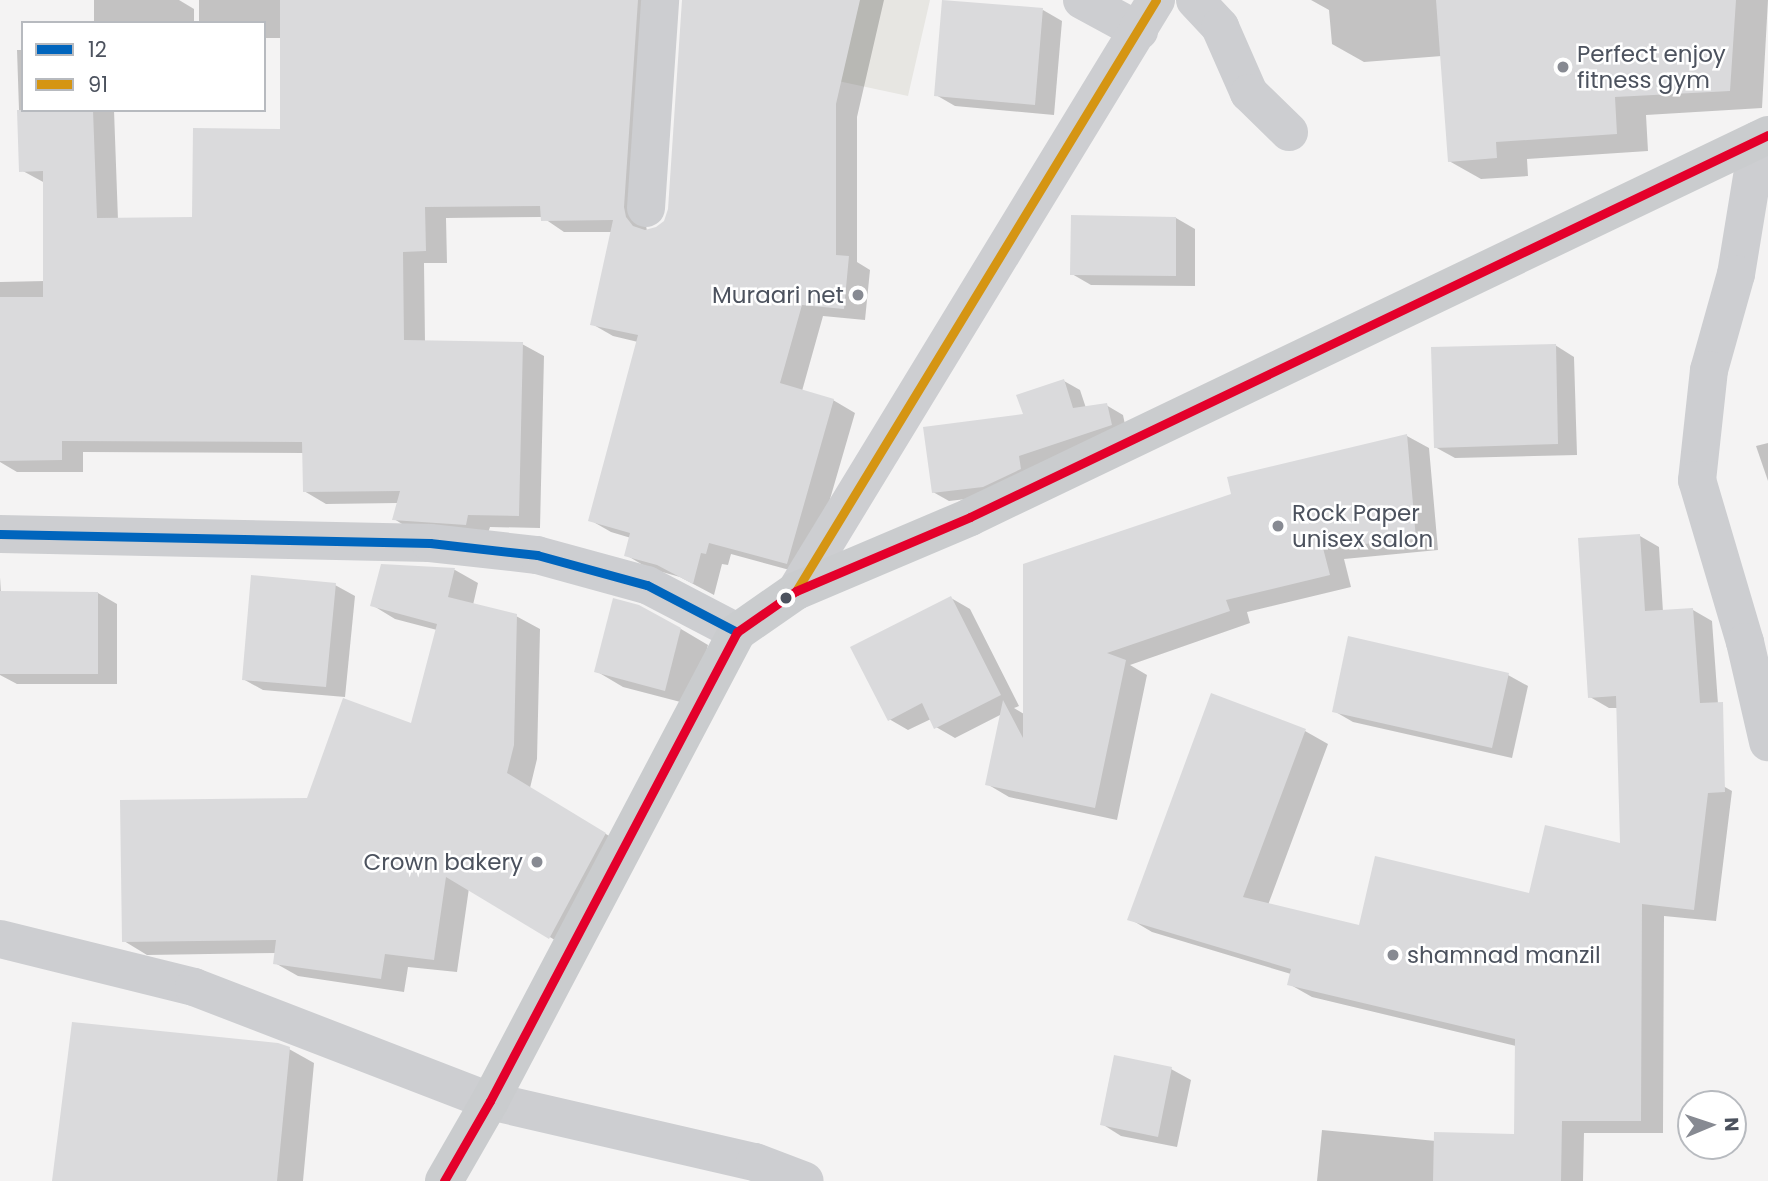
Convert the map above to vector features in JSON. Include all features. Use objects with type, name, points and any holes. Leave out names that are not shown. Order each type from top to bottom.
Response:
[{"type":"main road","points":[[444,1181],[490,1101],[737,632],[796,591],[970,517],[1763,137]]},
{"type":"street","points":[[646,208],[660,0]]},
{"type":"street","points":[[796,591],[1147,15],[1082,0]]},
{"type":"street","points":[[1195,0],[1220,27],[1249,93],[1289,132]]},
{"type":"street","points":[[1763,137],[1736,274],[1709,370],[1697,480],[1745,642],[1768,742]]},
{"type":"street","points":[[0,534],[430,543],[537,555],[647,585],[737,632]]},
{"type":"street","points":[[0,939],[194,987],[490,1101],[755,1162],[805,1181]]},
{"type":"shaded area","points":[[751,0],[930,0],[908,96],[740,60]]},
{"type":"building","points":[[280,0],[638,0],[624,207],[626,217],[633,226],[645,230],[664,221],[668,209],[682,0],[860,0],[836,104],[836,255],[849,256],[844,309],[802,305],[780,383],[834,399],[787,564],[709,543],[706,554],[701,553],[693,584],[657,565],[624,556],[630,533],[588,521],[638,335],[590,325],[613,220],[541,221],[540,206],[425,207],[426,251],[403,252],[404,340],[523,342],[519,516],[468,515],[466,525],[392,520],[400,491],[303,492],[302,442],[62,441],[62,460],[0,461],[0,297],[43,297],[43,171],[19,172],[17,110],[93,112],[97,218],[192,217],[193,128],[280,129]]},
{"type":"building","points":[[942,0],[1043,8],[1035,105],[934,96]]},
{"type":"building","points":[[1436,0],[1736,0],[1730,91],[1615,97],[1617,134],[1496,142],[1497,158],[1448,162]]},
{"type":"building","points":[[1071,215],[1176,217],[1176,276],[1070,275]]},
{"type":"building","points":[[1556,344],[1558,444],[1434,448],[1431,347]]},
{"type":"building","points":[[1064,379],[1073,408],[1107,403],[1112,425],[1019,456],[1021,469],[983,487],[932,493],[923,427],[1023,414],[1016,395]]},
{"type":"building","points":[[1407,434],[1416,539],[1323,548],[1330,575],[1226,600],[1230,611],[1107,653],[1126,660],[1095,808],[985,785],[1003,700],[1023,738],[1023,564],[1231,494],[1227,477]]},
{"type":"building","points":[[1640,534],[1645,611],[1693,608],[1700,703],[1723,702],[1725,792],[1708,793],[1694,910],[1642,904],[1641,1121],[1562,1121],[1561,1181],[1433,1181],[1434,1132],[1514,1134],[1515,1039],[1287,985],[1291,969],[1127,920],[1211,693],[1306,729],[1243,897],[1359,925],[1375,856],[1529,893],[1545,825],[1620,843],[1616,696],[1588,698],[1578,538]]},
{"type":"building","points":[[381,564],[455,568],[448,597],[517,614],[514,745],[507,773],[606,833],[549,939],[446,877],[434,960],[385,954],[381,979],[273,964],[276,940],[122,942],[120,800],[307,798],[343,698],[411,723],[437,624],[370,606]]},
{"type":"building","points":[[251,575],[336,583],[326,687],[242,680]]},
{"type":"building","points":[[0,591],[98,592],[98,674],[0,674]]},
{"type":"building","points":[[951,596],[1001,695],[934,729],[922,703],[888,721],[850,647]]},
{"type":"building","points":[[613,598],[639,605],[681,628],[665,691],[594,672]]},
{"type":"building","points":[[1348,636],[1509,673],[1492,748],[1332,712]]},
{"type":"building","points":[[72,1022],[278,1043],[290,1047],[277,1181],[52,1181]]},
{"type":"building","points":[[1114,1055],[1172,1067],[1158,1137],[1100,1125]]},
{"type":"transit line","name":"91","points":[[796,591],[1156,0]]},
{"type":"transit line","points":[[444,1181],[490,1101],[737,632],[796,591],[970,517],[1768,135]]},
{"type":"transit line","name":"12","points":[[0,534],[430,543],[537,555],[647,585],[737,632]]},
{"type":"place","name":"Perfect enjoy fitness gym","points":[[1563,67]]},
{"type":"place","name":"Muraari net","points":[[858,295]]},
{"type":"place","name":"Rock Paper unisex salon","points":[[1278,526]]},
{"type":"place","name":"Crown bakery","points":[[537,862]]},
{"type":"place","name":"shamnad manzil","points":[[1393,955]]}]
